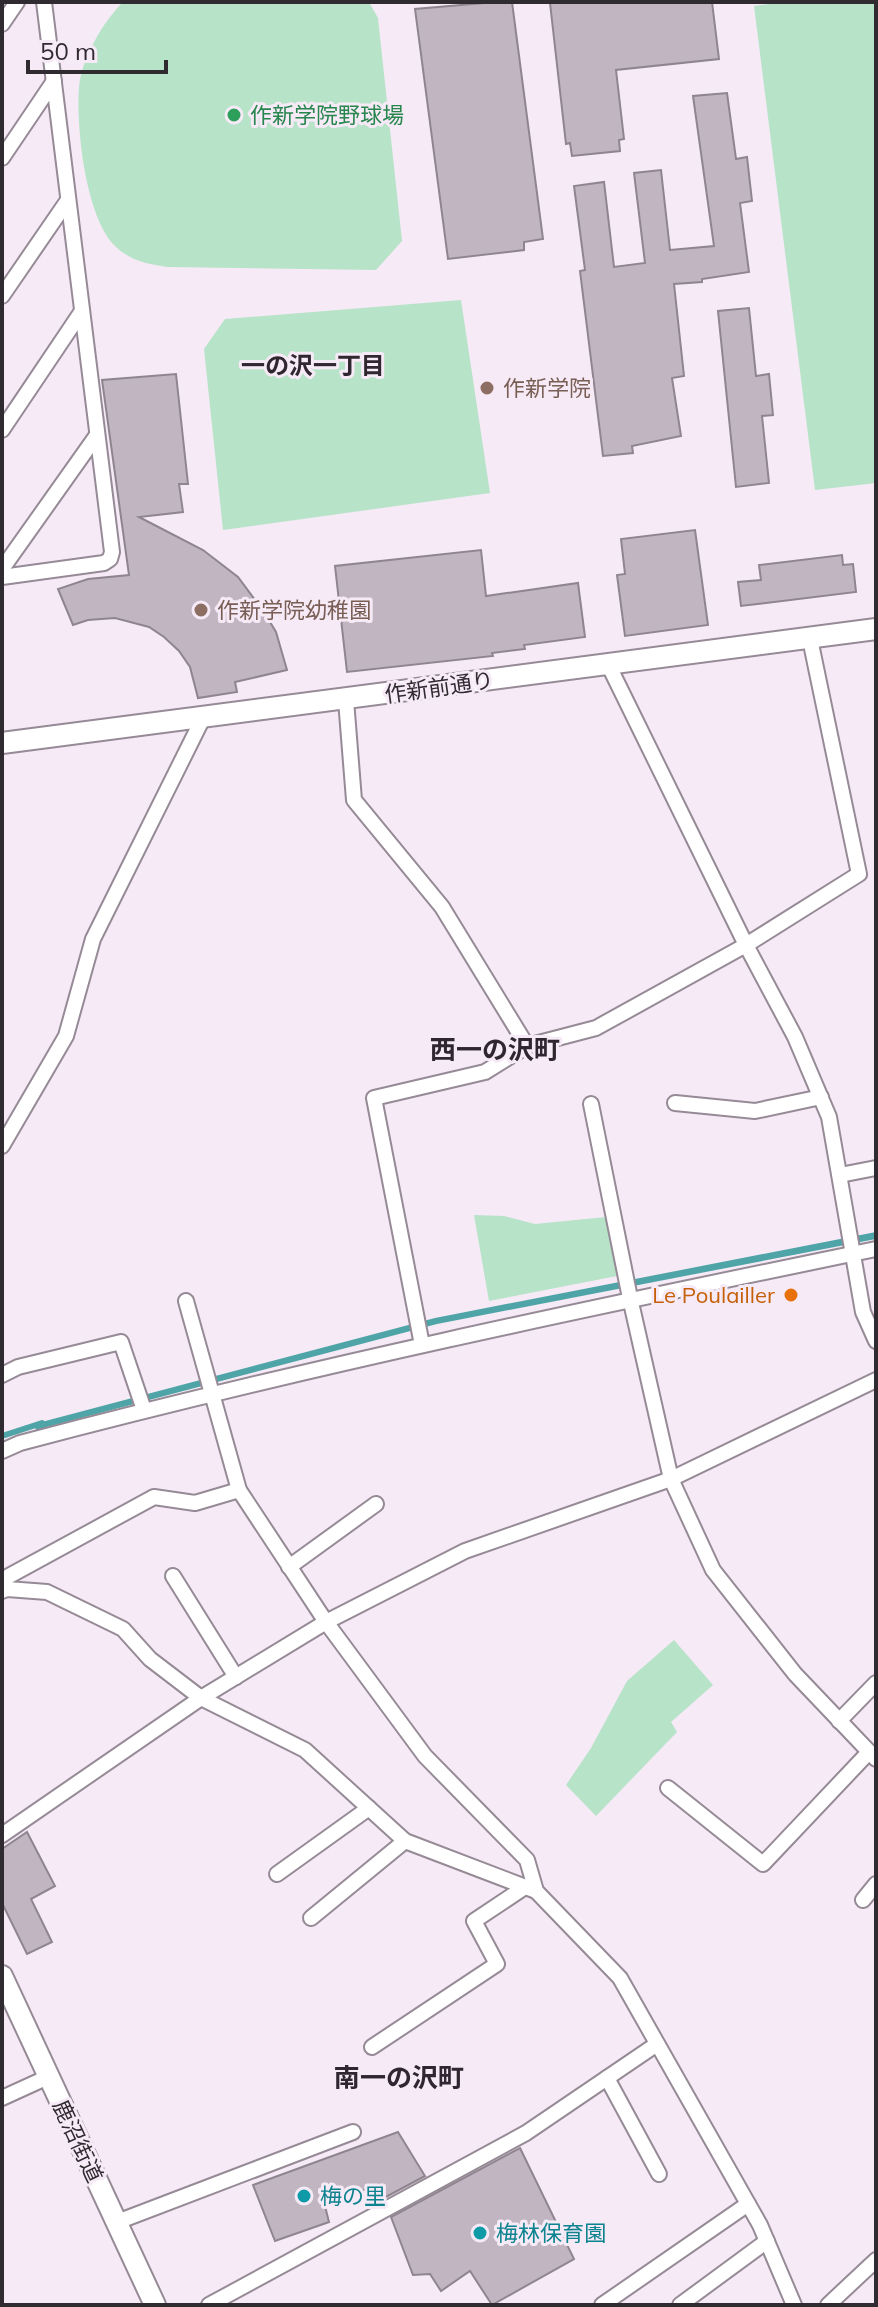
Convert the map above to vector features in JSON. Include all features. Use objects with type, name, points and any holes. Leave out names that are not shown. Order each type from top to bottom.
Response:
[{"type":"street","points":[[2,24],[17,2]]},
{"type":"street","points":[[2,577],[104,563],[110,559],[112,552],[44,2]]},
{"type":"street","points":[[2,158],[54,81]]},
{"type":"street","points":[[2,296],[68,200]]},
{"type":"street","points":[[2,430],[82,311]]},
{"type":"street","points":[[2,569],[97,435]]},
{"type":"street","name":"作新前通り","points":[[2,743],[608,664],[874,634]]},
{"type":"street","points":[[422,1345],[374,1098],[485,1072],[527,1046],[596,1028],[746,945],[859,874],[810,639]]},
{"type":"street","points":[[608,664],[746,945],[795,1037],[829,1117],[863,1312],[876,1341]]},
{"type":"street","points":[[346,700],[354,800],[442,907],[527,1046]]},
{"type":"street","points":[[2,1146],[66,1036],[93,939],[203,718]]},
{"type":"street","points":[[675,1103],[755,1111],[821,1097]]},
{"type":"street","points":[[591,1104],[671,1479],[713,1570],[795,1674],[873,1756],[763,1864],[668,1788]]},
{"type":"street","points":[[840,1175],[876,1168]]},
{"type":"street","points":[[2,1451],[20,1443],[211,1393],[630,1298],[876,1249]]},
{"type":"street","points":[[186,1301],[239,1490],[326,1622],[425,1756],[527,1860],[531,1889]]},
{"type":"street","points":[[2,1375],[18,1367],[121,1342],[144,1410]]},
{"type":"street","points":[[2,1835],[201,1698],[326,1622],[465,1551],[671,1479],[876,1380]]},
{"type":"street","points":[[2,1583],[9,1576],[154,1497],[195,1503],[239,1490]]},
{"type":"street","points":[[289,1567],[376,1504]]},
{"type":"street","points":[[173,1576],[236,1677]]},
{"type":"street","points":[[2,1591],[47,1592],[123,1629],[150,1659],[201,1698],[305,1750],[405,1841],[531,1889],[620,1978],[748,2204],[794,2305]]},
{"type":"street","points":[[839,1721],[876,1683]]},
{"type":"street","points":[[277,1874],[369,1808]]},
{"type":"street","points":[[311,1918],[405,1841]]},
{"type":"street","points":[[863,1900],[876,1884]]},
{"type":"street","points":[[372,2047],[497,1964],[474,1921],[531,1889]]},
{"type":"street","name":"鹿沼街道","points":[[2,1976],[155,2305]]},
{"type":"street","points":[[209,2305],[526,2133],[657,2044]]},
{"type":"street","points":[[2,2098],[48,2077]]},
{"type":"street","points":[[607,2078],[659,2174]]},
{"type":"street","points":[[117,2222],[353,2132]]},
{"type":"street","points":[[602,2305],[748,2204]]},
{"type":"street","points":[[680,2305],[767,2241]]},
{"type":"street","points":[[828,2305],[876,2260]]},
{"type":"green space","name":"作新学院野球場","points":[[123,2],[369,2],[378,18],[402,241],[376,270],[167,267],[134,259],[116,247],[97,216],[90,195],[81,149],[78,105],[81,77],[89,53],[101,30]]},
{"type":"green space","points":[[783,2],[876,2],[876,483],[815,490],[754,6]]},
{"type":"green space","points":[[461,300],[490,493],[223,530],[204,349],[225,319]]},
{"type":"green space","points":[[474,1215],[504,1216],[535,1224],[606,1217],[617,1276],[489,1301]]},
{"type":"green space","points":[[674,1640],[713,1685],[671,1722],[677,1732],[596,1816],[566,1785],[591,1748],[627,1681]]},
{"type":"water","points":[[876,1232],[876,1239],[437,1324],[36,1430],[34,1424],[435,1318]]},
{"type":"building","points":[[512,2],[543,239],[524,242],[524,250],[448,259],[415,9]]},
{"type":"building","points":[[712,2],[719,59],[616,70],[624,139],[619,140],[620,151],[572,156],[570,143],[566,144],[550,3]]},
{"type":"building","points":[[727,93],[736,159],[747,157],[752,201],[740,203],[749,272],[702,279],[702,282],[674,284],[684,376],[672,378],[681,436],[632,446],[633,453],[603,456],[580,271],[585,270],[574,186],[604,182],[614,267],[645,263],[634,173],[661,170],[670,250],[714,246],[693,96]]},
{"type":"building","points":[[749,308],[756,376],[769,374],[773,415],[762,416],[769,483],[736,487],[718,311]]},
{"type":"building","points":[[176,374],[188,484],[179,484],[183,512],[139,517],[203,550],[238,577],[276,632],[287,670],[235,682],[237,692],[198,698],[190,667],[164,637],[149,627],[115,618],[88,620],[73,625],[58,589],[88,579],[129,575],[102,380]]},
{"type":"building","points":[[695,530],[708,625],[625,636],[617,575],[625,574],[621,539]]},
{"type":"building","points":[[481,550],[486,596],[578,583],[585,637],[524,645],[525,649],[492,653],[493,656],[347,672],[335,566]]},
{"type":"building","points":[[842,555],[843,565],[853,564],[856,592],[741,606],[738,582],[761,580],[759,565]]},
{"type":"building","points":[[27,1832],[55,1886],[31,1899],[52,1942],[27,1954],[2,1903],[2,1849]]},
{"type":"building","name":"梅の里","points":[[398,2132],[425,2176],[384,2198],[379,2184],[325,2206],[329,2222],[275,2241],[253,2185]]},
{"type":"building","name":"梅林保育園","points":[[520,2148],[574,2259],[492,2305],[470,2271],[441,2291],[430,2274],[413,2275],[391,2217]]},
{"type":"waterway","points":[[2,1436],[42,1423]]},
{"type":"place","name":"作新学院野球場","points":[[234,115]]},
{"type":"place","name":"作新学院","points":[[487,388]]},
{"type":"place","name":"作新学院幼稚園","points":[[201,610]]},
{"type":"place","name":"Le Poulailler","points":[[791,1295]]},
{"type":"place","name":"梅の里","points":[[304,2196]]},
{"type":"place","name":"梅林保育園","points":[[480,2233]]},
{"type":"district","name":"一の沢一丁目","points":[[313,366]]},
{"type":"district","name":"西一の沢町","points":[[495,1050]]},
{"type":"district","name":"南一の沢町","points":[[399,2078]]}]
